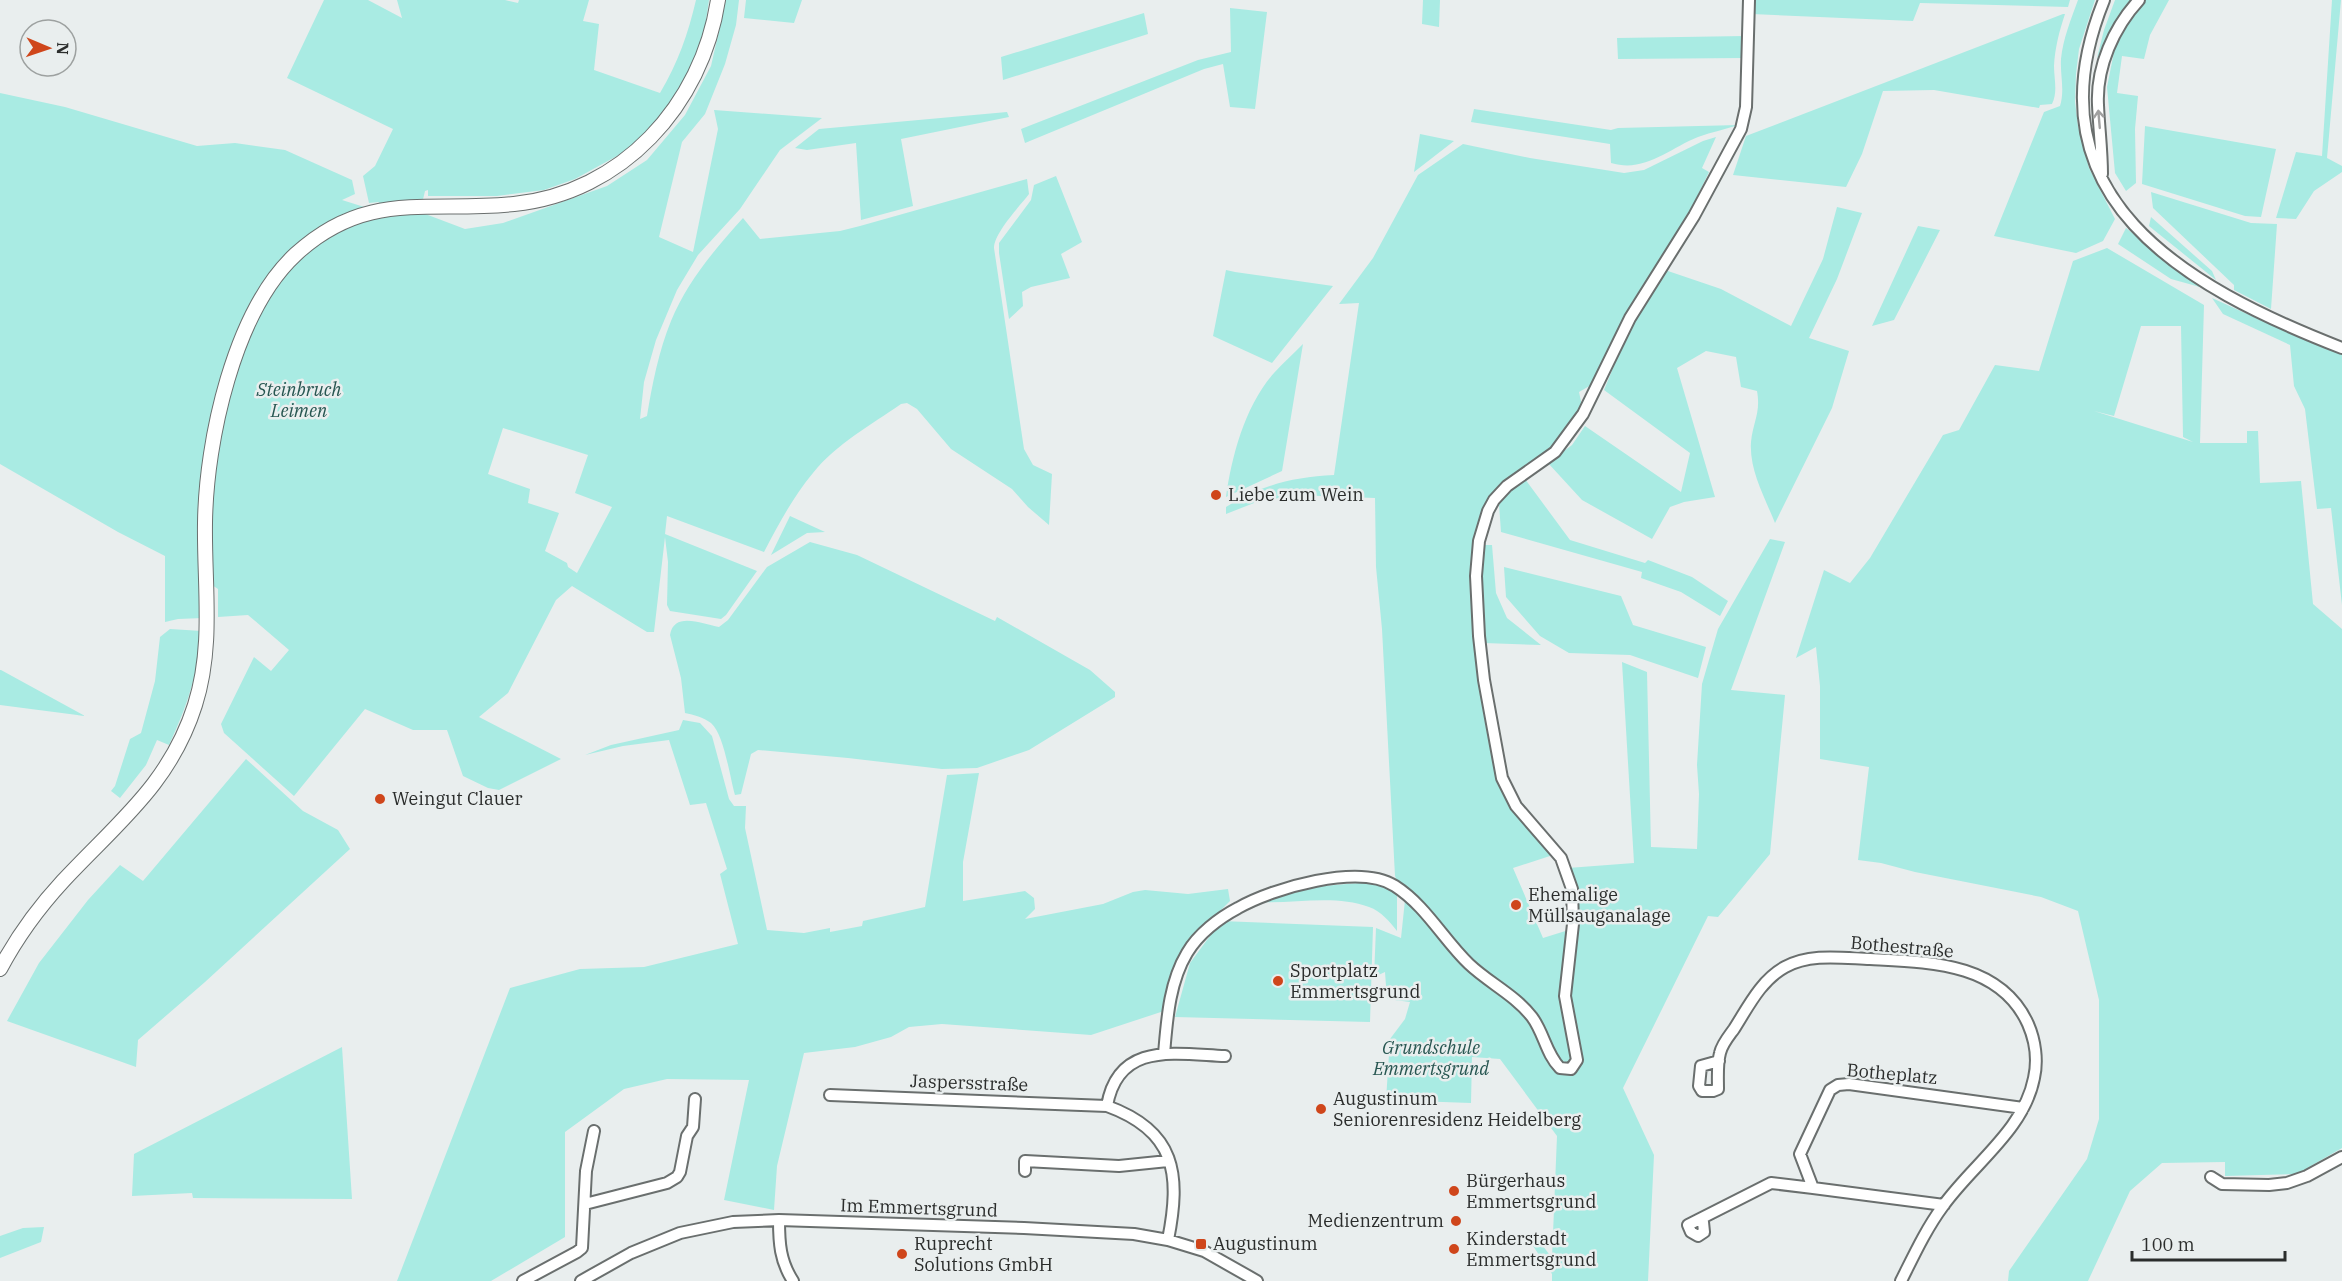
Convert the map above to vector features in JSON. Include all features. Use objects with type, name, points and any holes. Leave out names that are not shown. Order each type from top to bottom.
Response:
[{"type":"main road","points":[[0,969],[26,927],[48,899],[134,811],[150,791],[183,735],[196,702],[206,649],[208,619],[207,491],[217,422],[233,364],[250,322],[275,276],[300,250],[354,217],[403,206],[490,206],[534,201],[555,196],[583,184],[621,162],[657,131],[684,96],[698,71],[716,15],[718,0]]},
{"type":"street","points":[[1164,1054],[1167,1016],[1175,982],[1188,952],[1200,936],[1237,908],[1285,889],[1359,876],[1381,879],[1411,898],[1470,965],[1526,1010],[1542,1033],[1552,1057],[1560,1068],[1572,1069],[1575,1066],[1577,1060],[1565,996],[1573,924],[1572,889],[1561,858],[1516,806],[1502,778],[1484,680],[1479,636],[1476,576],[1479,541],[1488,511],[1494,500],[1507,486],[1555,452],[1583,414],[1630,318],[1688,226],[1741,129],[1746,107],[1749,0]]},
{"type":"street","points":[[2104,0],[2087,50],[2082,97],[2088,139],[2102,177],[2115,202],[2132,225],[2174,261],[2227,297],[2294,329],[2342,348]]},
{"type":"street","points":[[2102,177],[2098,103],[2103,63],[2129,11],[2139,0]]},
{"type":"street","name":"Bothestraße","points":[[1719,1061],[1722,1048],[1755,995],[1769,978],[1786,966],[1805,959],[1922,962],[1945,965],[1968,971],[1997,986],[2007,994],[2024,1016],[2034,1043],[2036,1068],[2034,1079],[2023,1108],[2008,1131],[1944,1205],[1925,1234],[1901,1281]]},
{"type":"street","points":[[1107,1106],[1114,1083],[1128,1066],[1138,1059],[1164,1054],[1225,1056]]},
{"type":"street","name":"Botheplatz","points":[[1813,1188],[1800,1158],[1801,1150],[1826,1096],[1838,1085],[1864,1085],[2023,1108]]},
{"type":"street","name":"Jaspersstraße","points":[[830,1095],[1107,1106],[1143,1123],[1155,1133],[1162,1143],[1173,1186],[1168,1240]]},
{"type":"street","points":[[585,1204],[667,1183],[677,1177],[683,1161],[687,1136],[693,1127],[695,1099]]},
{"type":"street","points":[[523,1281],[582,1248],[586,1172],[594,1131]]},
{"type":"street","points":[[2211,1177],[2222,1184],[2278,1184],[2307,1176],[2342,1157]]},
{"type":"street","points":[[1024,1171],[1025,1161],[1119,1166],[1168,1161]]},
{"type":"street","points":[[1699,1220],[1771,1183],[1944,1205]]},
{"type":"street","points":[[774,1220],[783,1260],[793,1281]]},
{"type":"street","name":"Im Emmertsgrund","points":[[581,1281],[661,1239],[715,1225],[774,1220],[1105,1232],[1168,1240],[1214,1255],[1257,1281]]},
{"type":"green space","name":"Steinbruch Leimen","points":[[324,0],[368,0],[402,18],[397,0],[505,0],[518,3],[519,0],[589,0],[583,21],[599,24],[594,70],[660,93],[682,48],[696,0],[709,0],[703,41],[677,97],[637,145],[575,179],[544,190],[497,196],[428,196],[428,190],[425,191],[420,212],[465,229],[503,223],[607,186],[647,160],[685,115],[711,66],[726,0],[739,0],[736,25],[725,64],[705,114],[682,142],[659,237],[693,252],[718,129],[714,110],[822,118],[780,150],[740,209],[698,255],[677,290],[656,340],[644,382],[640,419],[647,416],[659,356],[685,293],[702,266],[743,218],[760,239],[840,231],[1027,179],[1029,194],[1002,228],[994,248],[1024,449],[1033,465],[1052,474],[1049,525],[1012,489],[951,449],[917,409],[907,403],[901,404],[854,436],[822,463],[792,501],[764,552],[667,516],[665,534],[757,571],[721,619],[670,611],[667,605],[668,562],[665,537],[654,632],[647,632],[572,586],[556,600],[508,693],[479,717],[561,759],[499,790],[488,788],[463,776],[447,730],[413,730],[365,709],[294,796],[224,733],[221,724],[254,657],[271,671],[289,650],[248,615],[218,617],[218,589],[200,577],[203,618],[165,622],[165,556],[118,532],[0,464],[0,93],[65,107],[197,146],[235,143],[285,150],[352,180],[355,194],[342,200],[377,211],[379,202],[369,203],[363,176],[375,166],[393,129],[287,78]],"holes":[[[503,428],[588,455],[575,493],[612,507],[577,573],[568,567],[567,563],[545,551],[559,513],[528,503],[530,489],[488,474]]]},
{"type":"green space","points":[[746,0],[802,0],[794,23],[744,18]]},
{"type":"green space","points":[[1423,0],[1440,0],[1439,27],[1422,24]]},
{"type":"green space","points":[[1752,0],[2070,0],[2068,7],[1920,3],[1913,21],[1752,14]]},
{"type":"green space","points":[[2078,0],[2095,0],[2079,49],[2075,102],[2078,126],[2089,168],[2115,219],[2103,241],[2076,253],[1994,236],[2044,112],[2060,106],[2062,52]]},
{"type":"green space","points":[[2115,0],[2135,0],[2126,10],[2097,58],[2104,30]]},
{"type":"green space","points":[[2145,0],[2169,0],[2150,35],[2144,59],[2122,56],[2117,93],[2138,96],[2135,129],[2136,183],[2126,191],[2115,173],[2107,87],[2115,47],[2132,17]]},
{"type":"green space","points":[[2332,0],[2341,0],[2327,158],[2342,166],[2342,172],[2314,191],[2296,219],[2276,218],[2296,152],[2322,156]]},
{"type":"green space","points":[[1230,8],[1267,12],[1255,109],[1230,107],[1223,64],[1204,69],[1025,143],[1021,129],[1198,60],[1231,52]]},
{"type":"green space","points":[[1144,13],[1148,34],[1003,80],[1001,57]]},
{"type":"green space","points":[[2065,14],[2055,53],[2055,90],[2052,104],[2040,105],[2039,108],[1934,90],[1883,91],[1862,154],[1846,187],[1733,175],[1746,136]]},
{"type":"green space","points":[[1745,36],[1744,58],[1618,59],[1617,38]]},
{"type":"green space","points":[[1474,109],[1611,130],[1739,125],[1698,137],[1646,162],[1623,165],[1611,163],[1610,144],[1471,122]]},
{"type":"green space","points":[[1007,112],[1009,117],[901,139],[913,206],[861,220],[856,143],[807,150],[795,148],[819,129]]},
{"type":"green space","points":[[2145,126],[2276,149],[2261,217],[2245,216],[2142,184]]},
{"type":"green space","points":[[1420,134],[1454,141],[1414,172]]},
{"type":"green space","name":"Grundschule Emmertsgrund","points":[[1716,137],[1702,168],[1709,172],[1680,232],[1593,384],[1579,392],[1582,406],[1552,447],[1511,477],[1489,498],[1478,522],[1473,556],[1474,642],[1486,729],[1495,766],[1503,792],[1512,810],[1553,855],[1513,868],[1543,938],[1575,928],[1568,868],[1634,863],[1622,662],[1647,672],[1651,847],[1697,849],[1699,794],[1697,765],[1702,684],[1718,629],[1770,539],[1785,542],[1731,690],[1785,695],[1770,854],[1718,917],[1708,916],[1623,1088],[1654,1155],[1648,1281],[1552,1281],[1552,1274],[1533,1246],[1540,1242],[1552,1258],[1557,1136],[1500,1059],[1472,1057],[1471,1103],[1386,1100],[1390,1039],[1405,1019],[1410,1002],[1387,999],[1385,972],[1374,977],[1376,928],[1401,938],[1405,900],[1395,876],[1382,629],[1376,567],[1375,498],[1294,495],[1254,503],[1226,514],[1226,507],[1252,493],[1291,480],[1334,475],[1359,303],[1339,304],[1373,258],[1418,175],[1463,144],[1530,158],[1624,173],[1644,170]]},
{"type":"green space","points":[[1056,176],[1082,242],[1061,254],[1070,278],[1031,287],[1022,292],[1023,306],[1009,319],[999,243],[1031,200],[1034,185]]},
{"type":"green space","points":[[2151,192],[2251,223],[2277,224],[2271,309],[2234,290],[2234,285],[2153,208]]},
{"type":"green space","points":[[1837,207],[1862,213],[1837,279],[1809,338],[1849,351],[1832,408],[1775,523],[1758,484],[1752,463],[1751,442],[1758,405],[1757,391],[1741,387],[1736,357],[1706,351],[1677,368],[1715,497],[1684,502],[1670,507],[1652,539],[1582,500],[1548,463],[1572,445],[1585,426],[1681,492],[1690,453],[1604,390],[1625,339],[1665,270],[1721,289],[1791,326],[1823,259]]},
{"type":"green space","points":[[2151,217],[2212,271],[2216,280],[2149,226]]},
{"type":"green space","points":[[1918,226],[1940,230],[1894,320],[1872,326]]},
{"type":"green space","points":[[2126,228],[2200,287],[2171,279],[2118,244]]},
{"type":"green space","points":[[2107,248],[2204,305],[2200,443],[2247,443],[2247,431],[2258,431],[2260,483],[2301,481],[2313,604],[2342,629],[2342,1148],[2297,1174],[2225,1176],[2225,1162],[2162,1163],[2130,1191],[2088,1281],[2008,1281],[2009,1271],[2087,1159],[2099,1119],[2099,1000],[2078,911],[2041,897],[1858,860],[1869,767],[1820,759],[1820,686],[1816,647],[1796,658],[1824,570],[1850,583],[1870,558],[1943,435],[1959,430],[1995,365],[2039,371],[2073,261]],"holes":[[[2141,326],[2181,326],[2183,437],[2193,442],[2094,411],[2114,416]]]},
{"type":"green space","points":[[1226,270],[1333,286],[1272,363],[1213,336]]},
{"type":"green space","points":[[2212,298],[2300,338],[2342,354],[2342,605],[2331,508],[2317,509],[2305,409],[2294,386],[2290,345],[2223,314]]},
{"type":"green space","points":[[1303,344],[1282,471],[1226,497],[1236,448],[1255,400],[1274,373]]},
{"type":"green space","points":[[1525,479],[1570,540],[1645,563],[1648,560],[1692,577],[1728,601],[1720,616],[1681,592],[1641,578],[1642,572],[1501,532],[1499,504],[1509,491]]},
{"type":"green space","points":[[790,516],[825,532],[807,533],[771,555]]},
{"type":"green space","points":[[810,542],[857,555],[995,621],[997,617],[1090,670],[1115,692],[1115,697],[1029,750],[977,768],[942,769],[758,750],[751,754],[741,794],[735,795],[723,746],[716,729],[705,719],[685,713],[681,678],[670,635],[677,623],[683,621],[719,627],[728,620],[767,567]]},
{"type":"green space","points":[[1484,545],[1492,545],[1496,593],[1507,618],[1541,645],[1484,643],[1482,575]]},
{"type":"green space","points":[[1504,567],[1621,596],[1633,625],[1706,647],[1698,678],[1630,655],[1569,653],[1540,636],[1506,597]]},
{"type":"green space","points":[[170,629],[202,631],[191,690],[169,745],[157,740],[146,765],[120,798],[111,791],[115,786],[130,739],[141,733],[155,681],[160,637]]},
{"type":"green space","points":[[1,670],[85,716],[0,705]]},
{"type":"green space","points":[[683,720],[700,723],[712,736],[729,799],[734,806],[746,806],[745,828],[767,930],[804,933],[830,928],[830,932],[862,926],[863,921],[925,907],[947,775],[979,773],[963,862],[963,901],[1025,891],[1034,898],[1035,909],[1025,919],[1103,904],[1133,892],[1145,890],[1188,894],[1228,889],[1230,901],[1181,950],[1164,1011],[1091,1035],[942,1024],[909,1027],[891,1037],[855,1047],[804,1053],[777,1166],[774,1210],[724,1200],[749,1080],[667,1079],[624,1089],[565,1132],[565,1237],[491,1281],[397,1281],[510,988],[580,969],[644,967],[738,944],[720,874],[727,869],[706,803],[690,805],[669,740],[623,746],[585,755],[611,745],[679,730]]},
{"type":"green space","points":[[246,759],[303,811],[338,830],[350,849],[138,1040],[136,1067],[7,1021],[39,963],[88,900],[120,865],[143,881]]},
{"type":"green space","points":[[1371,882],[1387,886],[1397,894],[1397,931],[1377,911],[1356,903],[1328,900],[1258,902],[1311,887]]},
{"type":"green space","name":"Sportplatz Emmertsgrund","points":[[1221,921],[1373,927],[1370,1022],[1175,1017],[1190,963]]},
{"type":"green space","points":[[342,1047],[352,1199],[193,1198],[192,1193],[132,1196],[134,1154]]},
{"type":"green space","points":[[44,1227],[41,1242],[0,1258],[0,1236],[23,1228]]},
{"type":"place","name":"Liebe zum Wein","points":[[1216,495]]},
{"type":"place","name":"Weingut Clauer","points":[[380,799]]},
{"type":"place","name":"Ehemalige Müllsauganalage","points":[[1516,905]]},
{"type":"place","name":"Sportplatz Emmertsgrund","points":[[1278,981]]},
{"type":"place","name":"Augustinum Seniorenresidenz Heidelberg","points":[[1321,1109]]},
{"type":"place","name":"Bürgerhaus Emmertsgrund","points":[[1454,1191]]},
{"type":"place","name":"Medienzentrum","points":[[1456,1221]]},
{"type":"place","name":"Augustinum","points":[[1201,1244]]},
{"type":"place","name":"Kinderstadt Emmertsgrund","points":[[1454,1249]]},
{"type":"place","name":"Ruprecht Solutions GmbH","points":[[902,1254]]}]
